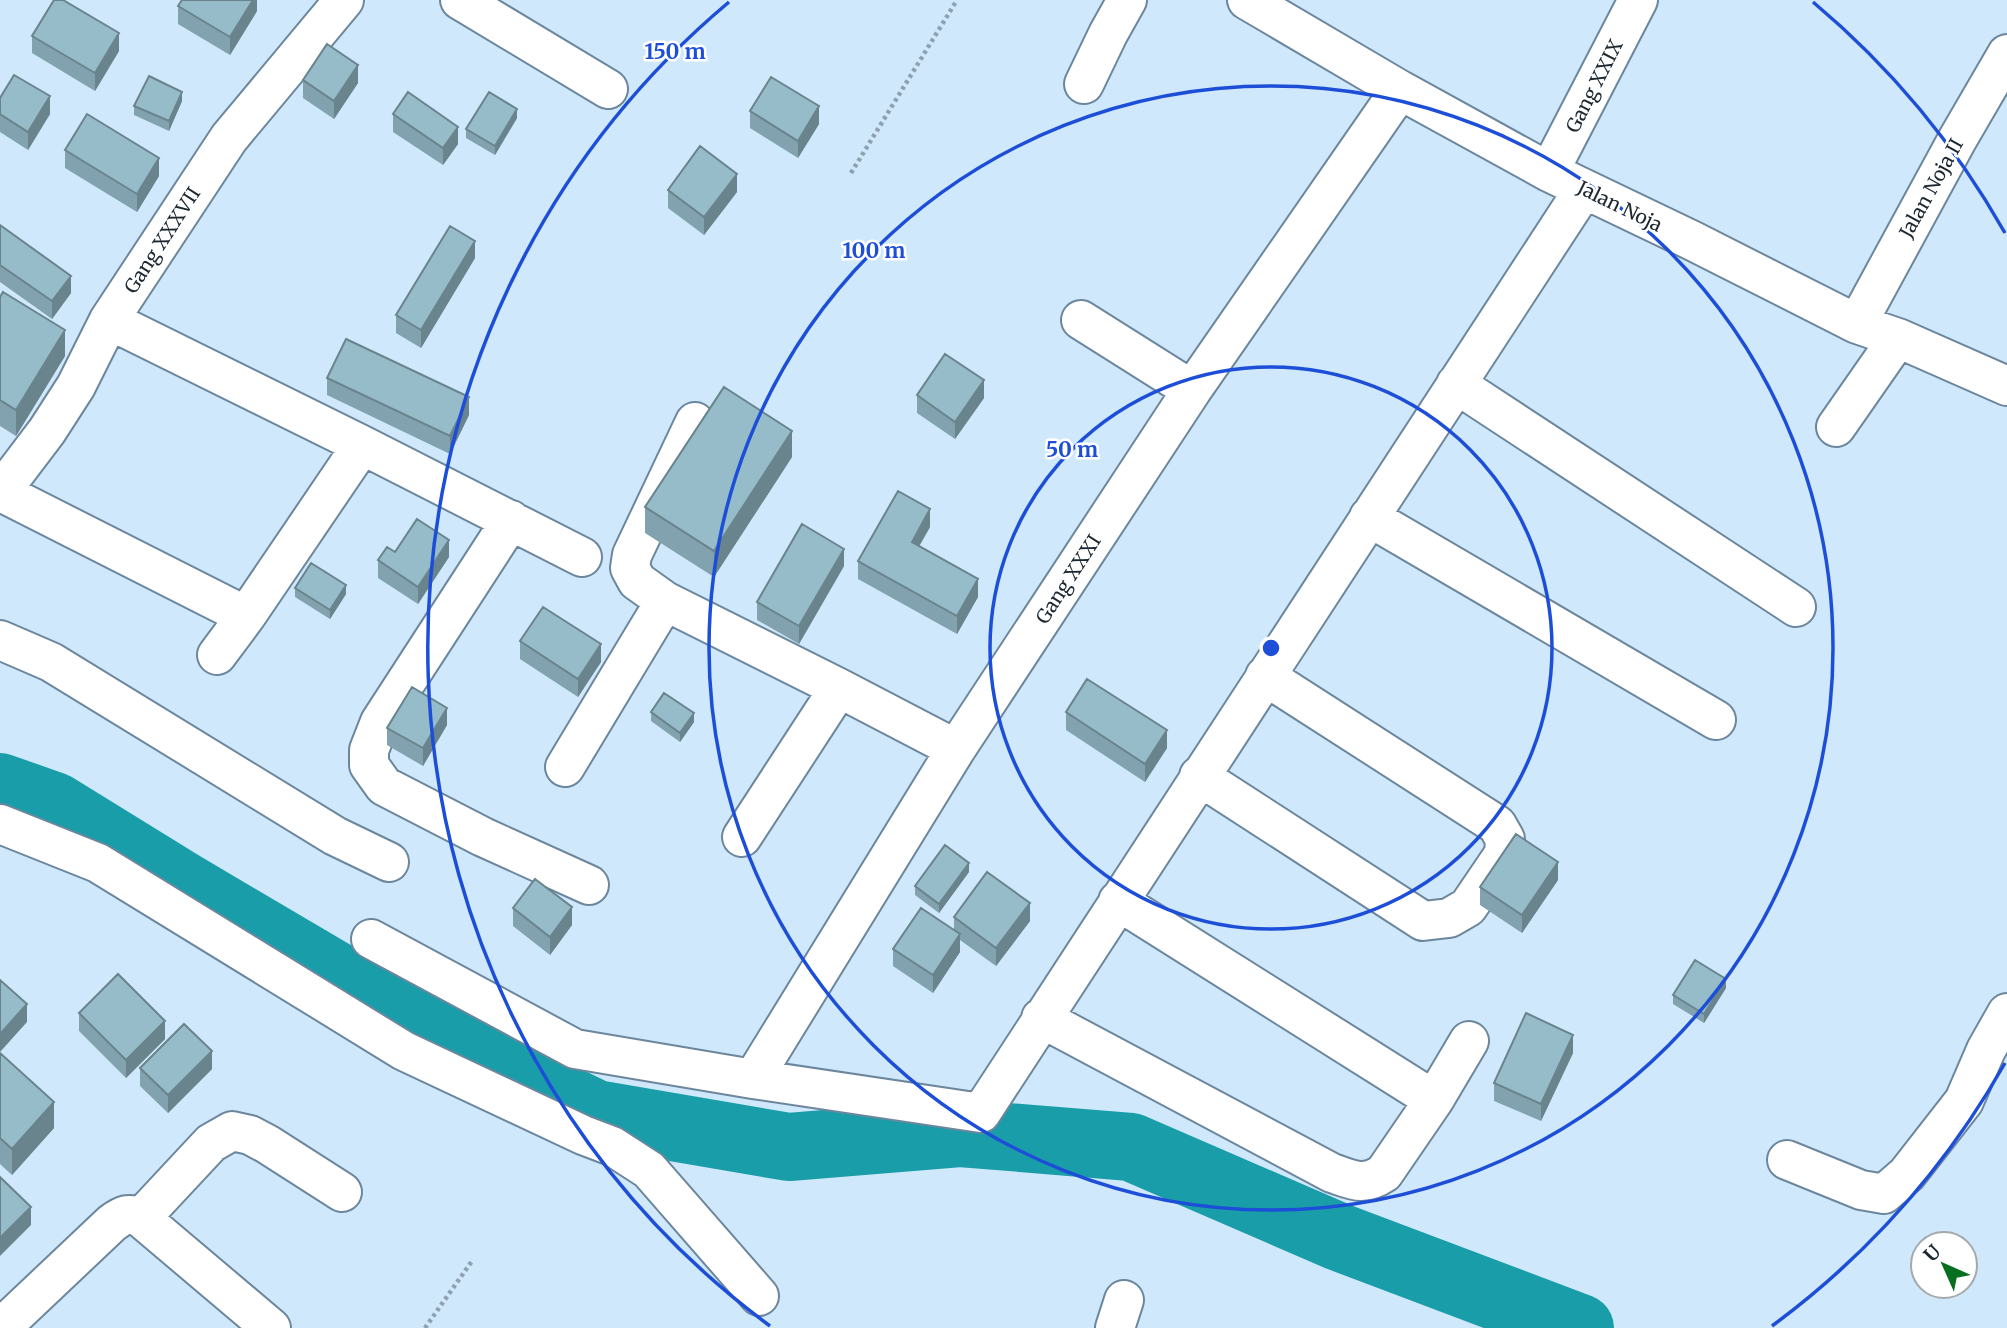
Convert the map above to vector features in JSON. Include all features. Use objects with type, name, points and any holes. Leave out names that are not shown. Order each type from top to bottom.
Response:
[{"type":"street","name":"Gang XXXVII","points":[[0,492],[47,431],[76,386],[109,320],[229,138],[344,0]]},
{"type":"street","points":[[460,0],[608,89]]},
{"type":"street","points":[[1084,84],[1127,0]]},
{"type":"street","name":"Jalan Noja","points":[[1247,0],[1549,172],[1857,324],[1898,338],[2007,386]]},
{"type":"street","name":"Gang XXIX","points":[[1549,172],[1638,0]]},
{"type":"street","name":"Jalan Noja II","points":[[1857,324],[2007,54]]},
{"type":"street","name":"Gang XXXI","points":[[753,1079],[956,749],[1192,390],[1401,90]]},
{"type":"street","points":[[372,939],[575,1049],[981,1113],[1584,189]]},
{"type":"street","points":[[109,320],[582,557]]},
{"type":"street","points":[[1081,320],[1192,390]]},
{"type":"street","points":[[1836,427],[1898,338]]},
{"type":"street","points":[[1456,384],[1796,607]]},
{"type":"street","points":[[695,422],[632,555],[630,568],[637,581],[665,601],[956,749]]},
{"type":"street","points":[[217,655],[362,445]]},
{"type":"street","points":[[0,492],[246,616]]},
{"type":"street","points":[[1369,517],[1716,720]]},
{"type":"street","points":[[511,520],[380,722],[369,750],[369,765],[384,786],[483,837],[589,885]]},
{"type":"street","points":[[565,767],[665,601]]},
{"type":"street","points":[[0,640],[51,662],[335,836],[389,862]]},
{"type":"street","points":[[1199,776],[1423,921],[1449,918],[1468,907],[1504,854],[1505,839],[1497,825],[1265,676]]},
{"type":"street","points":[[742,837],[839,688]]},
{"type":"street","points":[[0,824],[98,863],[404,1051],[612,1146],[649,1170],[759,1296]]},
{"type":"street","points":[[1118,901],[1434,1100]]},
{"type":"street","points":[[1787,1160],[1861,1190],[1884,1194],[1907,1174],[1964,1101],[1986,1050],[2007,1013]]},
{"type":"street","points":[[1041,1018],[1332,1173],[1361,1182],[1373,1181],[1384,1173],[1434,1100],[1469,1041]]},
{"type":"street","points":[[141,1218],[211,1143],[232,1131],[250,1135],[267,1144],[342,1192]]},
{"type":"street","points":[[1,1328],[123,1214],[141,1218],[271,1328]]},
{"type":"path","points":[[851,173],[957,0]]},
{"type":"path","points":[[425,1328],[472,1261]]},
{"type":"building","points":[[54,0],[63,0],[119,33],[95,73],[32,36]]},
{"type":"building","points":[[182,0],[253,0],[230,37],[178,6]]},
{"type":"building","points":[[327,44],[358,65],[334,101],[303,80]]},
{"type":"building","points":[[14,75],[50,96],[28,132],[0,114],[0,98]]},
{"type":"building","points":[[149,76],[182,92],[169,121],[134,106]]},
{"type":"building","points":[[771,77],[819,106],[798,141],[750,111]]},
{"type":"building","points":[[408,92],[458,127],[443,148],[393,114]]},
{"type":"building","points":[[489,92],[517,109],[495,146],[466,129]]},
{"type":"building","points":[[87,114],[159,158],[137,194],[65,150]]},
{"type":"building","points":[[700,146],[737,174],[704,217],[668,190]]},
{"type":"building","points":[[0,225],[71,276],[52,301],[0,265]]},
{"type":"building","points":[[450,226],[475,241],[421,330],[396,315]]},
{"type":"building","points":[[3,292],[65,330],[16,410],[0,400],[0,297]]},
{"type":"building","points":[[346,339],[469,397],[450,436],[327,378]]},
{"type":"building","points":[[945,354],[984,380],[955,422],[917,395]]},
{"type":"building","points":[[724,387],[792,431],[714,551],[645,507]]},
{"type":"building","points":[[898,491],[930,509],[912,542],[978,579],[957,616],[858,561]]},
{"type":"building","points":[[417,519],[449,540],[418,587],[378,560],[387,547],[395,552]]},
{"type":"building","points":[[802,524],[844,549],[799,626],[757,602]]},
{"type":"building","points":[[311,563],[346,585],[330,610],[295,588]]},
{"type":"building","points":[[543,607],[601,644],[578,679],[520,641]]},
{"type":"building","points":[[1087,679],[1167,730],[1145,764],[1066,712]]},
{"type":"building","points":[[412,687],[447,708],[423,748],[387,728]]},
{"type":"building","points":[[664,693],[694,713],[680,733],[651,712]]},
{"type":"building","points":[[1516,834],[1558,862],[1522,915],[1480,887]]},
{"type":"building","points":[[945,845],[969,863],[939,904],[915,886]]},
{"type":"building","points":[[987,872],[1030,903],[996,948],[954,917]]},
{"type":"building","points":[[535,879],[572,907],[550,937],[513,908]]},
{"type":"building","points":[[921,908],[960,934],[933,975],[893,949]]},
{"type":"building","points":[[1695,960],[1726,979],[1704,1014],[1673,995]]},
{"type":"building","points":[[118,974],[165,1021],[126,1060],[79,1013]]},
{"type":"building","points":[[0,980],[27,1004],[0,1034]]},
{"type":"building","points":[[1526,1013],[1573,1035],[1541,1104],[1494,1083]]},
{"type":"building","points":[[184,1024],[212,1051],[168,1095],[140,1068]]},
{"type":"building","points":[[0,1053],[54,1102],[12,1149],[0,1138]]},
{"type":"building","points":[[0,1177],[31,1207],[0,1238]]},
{"type":"waterway","points":[[0,787],[54,806],[182,885],[452,1044],[596,1114],[789,1147],[960,1133],[1131,1147],[1339,1237],[1580,1328]]}]
